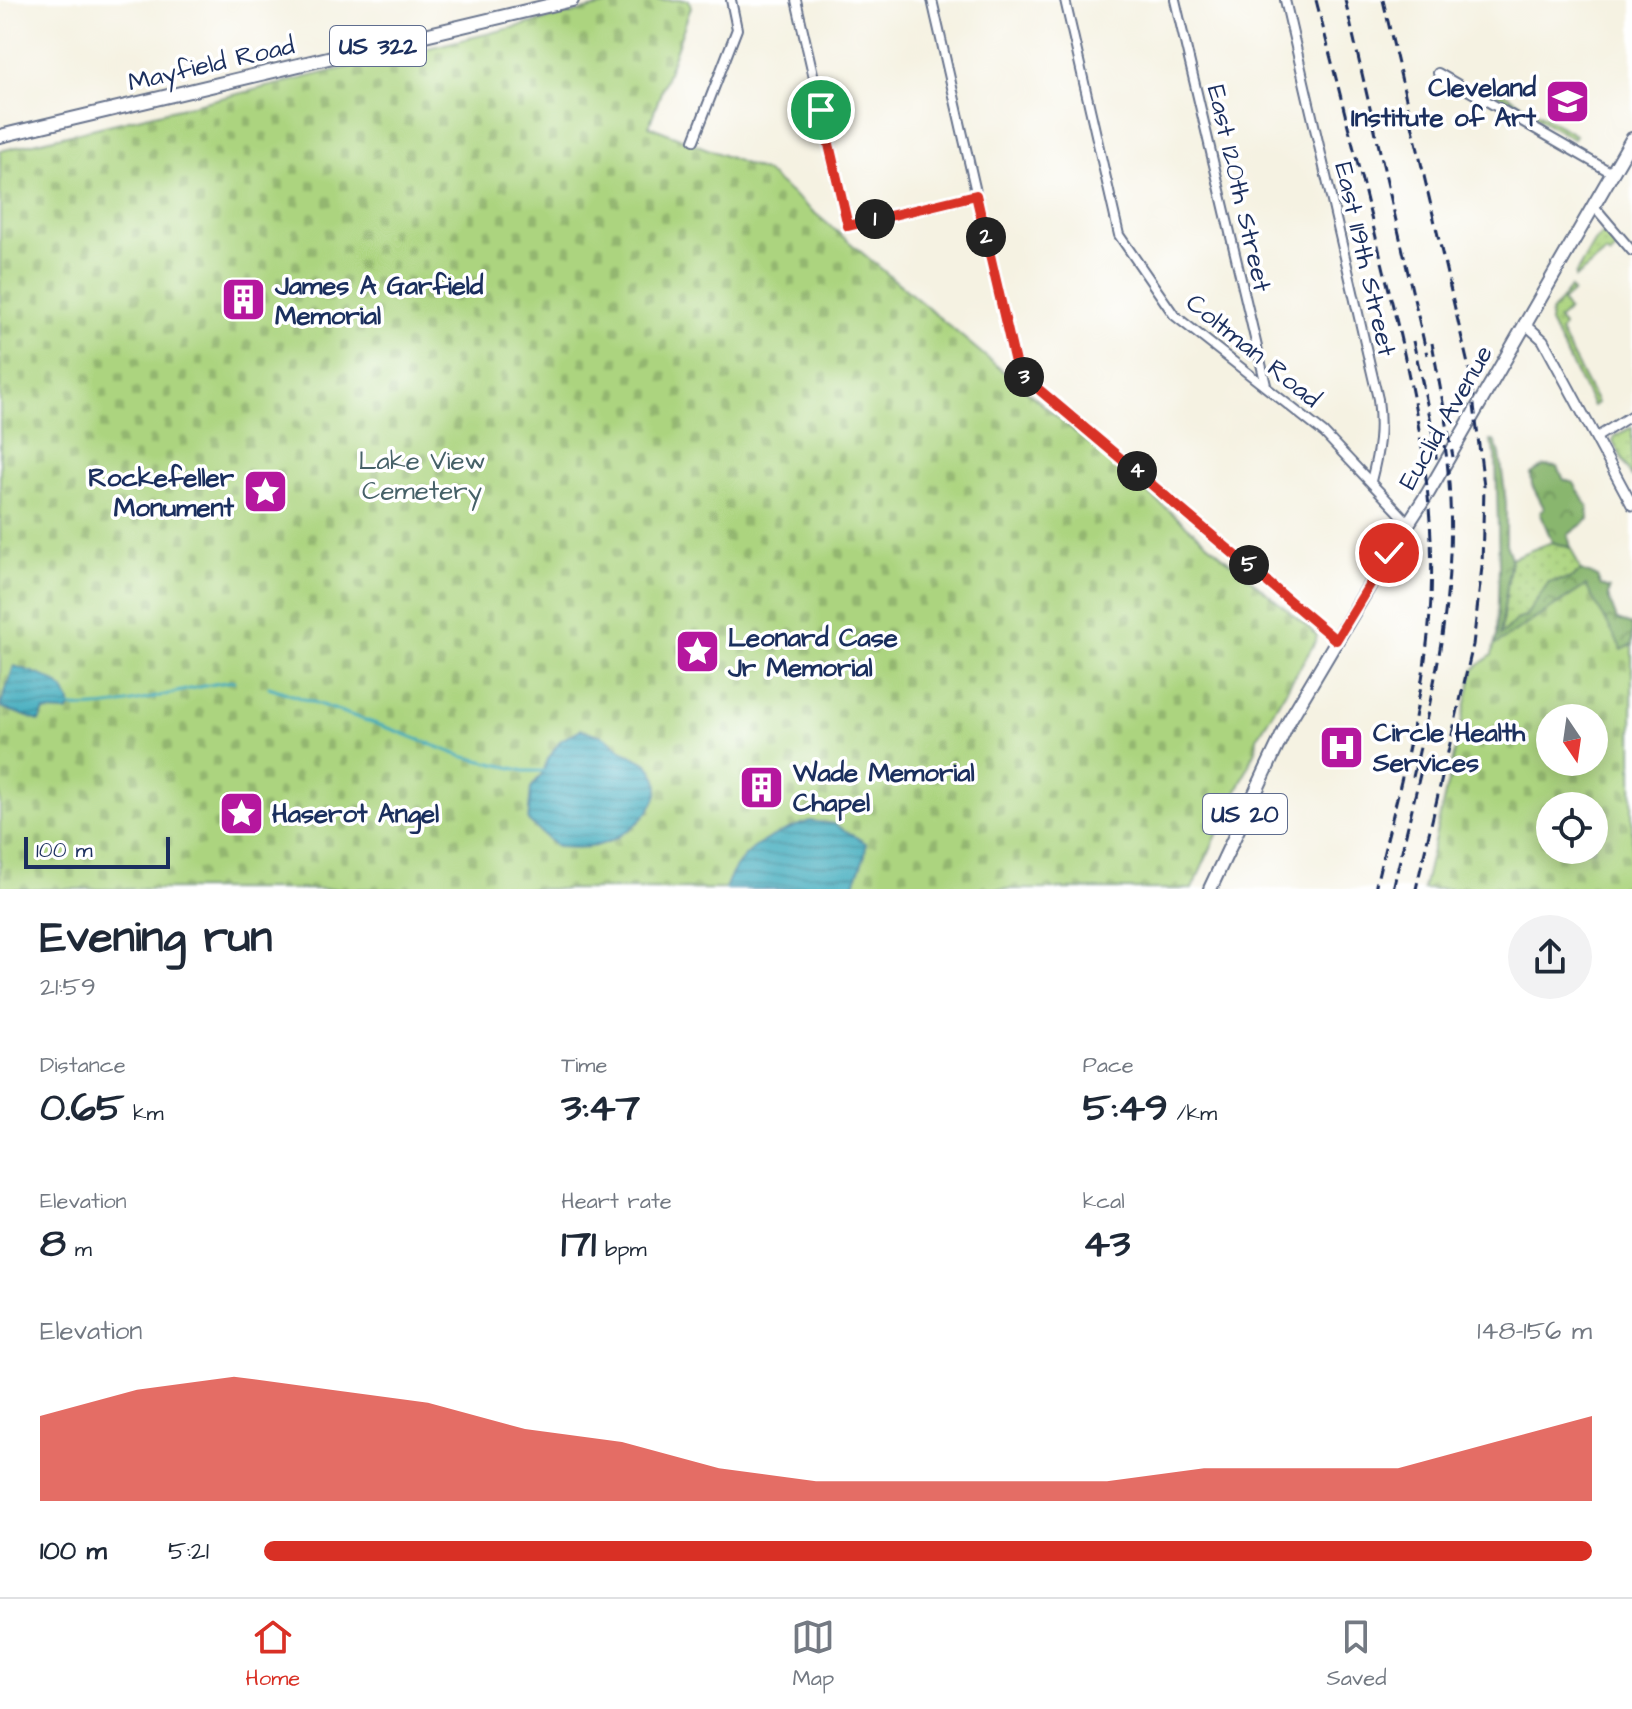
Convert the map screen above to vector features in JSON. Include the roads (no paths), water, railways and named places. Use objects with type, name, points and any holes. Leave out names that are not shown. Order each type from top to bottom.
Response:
[{"type":"main road","name":"Mayfield Road","points":[[0,136],[572,0]]},
{"type":"main road","name":"Euclid Avenue","points":[[1210,889],[1275,747],[1336,640],[1433,484],[1632,139]]},
{"type":"street","points":[[694,140],[737,29],[731,0]]},
{"type":"street","points":[[796,0],[848,226],[976,195]]},
{"type":"street","points":[[932,0],[1017,371],[1336,640]]},
{"type":"street","name":"Coltman Road","points":[[1065,0],[1119,235],[1174,315],[1324,433],[1408,522]]},
{"type":"street","name":"East 120th Street","points":[[1175,0],[1266,386]]},
{"type":"street","name":"East 119th Street","points":[[1285,0],[1378,399],[1380,443],[1371,481]]},
{"type":"street","points":[[1438,73],[1612,173]]},
{"type":"street","points":[[1593,205],[1632,251]]},
{"type":"street","points":[[1524,323],[1543,340],[1632,505]]},
{"type":"street","points":[[1597,437],[1632,415]]},
{"type":"water","points":[[14,666],[57,684],[71,707],[67,712],[44,711],[39,721],[0,707]]},
{"type":"water","points":[[581,729],[605,737],[647,764],[656,776],[658,788],[648,811],[616,838],[593,846],[557,847],[528,821],[531,788],[561,740]]},
{"type":"water","points":[[810,821],[834,824],[866,843],[865,855],[852,889],[725,889],[739,863],[759,844]]},
{"type":"waterway","points":[[71,707],[132,702],[234,681]]},
{"type":"waterway","points":[[269,687],[461,756],[525,771],[544,771]]},
{"type":"railway","points":[[1316,0],[1403,351],[1420,432],[1430,515],[1431,598],[1423,671],[1375,889]]},
{"type":"railway","points":[[1345,0],[1427,355]]},
{"type":"railway","points":[[1383,0],[1470,373],[1484,486],[1482,567],[1473,645],[1416,889]]},
{"type":"railway","points":[[1413,341],[1437,463]]},
{"type":"railway","points":[[1432,343],[1453,457]]},
{"type":"railway","points":[[1413,777],[1432,694],[1449,571],[1451,530],[1445,445]]},
{"type":"railway","points":[[1393,889],[1422,766]]},
{"type":"place","name":"Cleveland Institute of Art","points":[[1567,102]]},
{"type":"place","name":"James A Garfield Memorial","points":[[244,300]]},
{"type":"place","name":"Rockefeller Monument","points":[[265,492]]},
{"type":"place","name":"Leonard Case Jr Memorial","points":[[697,652]]},
{"type":"place","name":"Circle Health Services","points":[[1342,747]]},
{"type":"place","name":"Wade Memorial Chapel","points":[[762,787]]},
{"type":"place","name":"Haserot Angel","points":[[241,813]]},
{"type":"park label","name":"Lake View Cemetery","points":[[422,475]]}]
